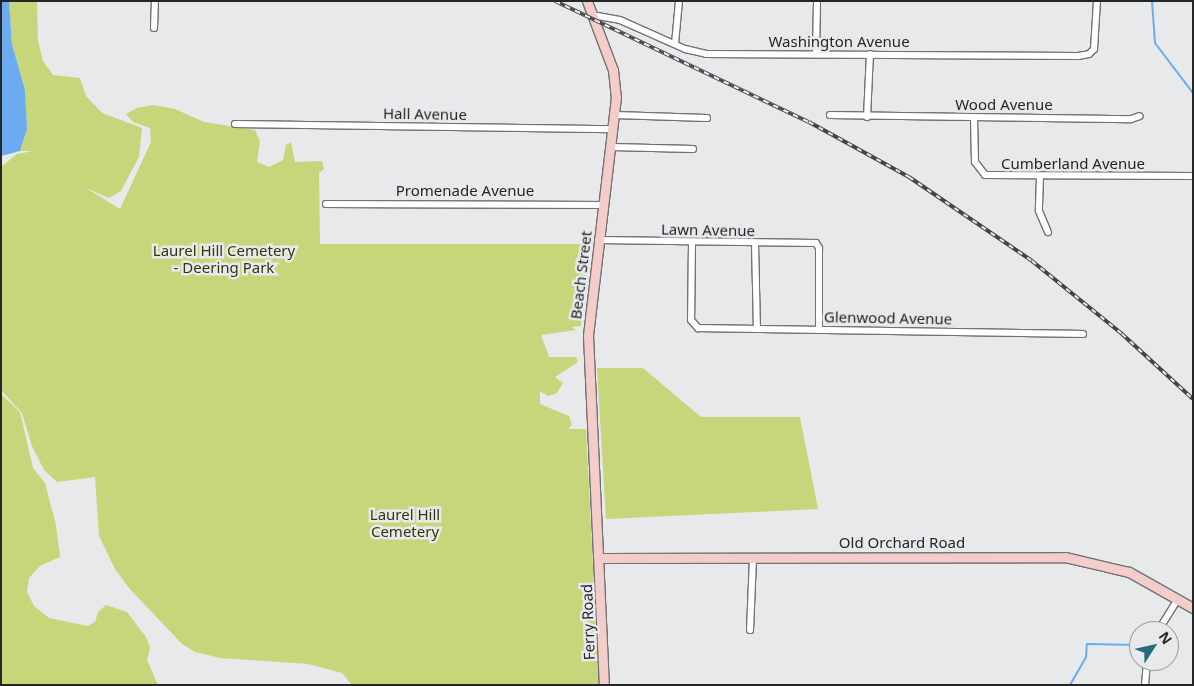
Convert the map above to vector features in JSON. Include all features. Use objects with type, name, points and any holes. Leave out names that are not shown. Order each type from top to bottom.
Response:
[{"type":"main road","name":"Beach Street","points":[[587,1],[614,74],[615,115],[598,240],[588,348],[599,558]]},
{"type":"main road","name":"Old Orchard Road","points":[[599,558],[1065,557],[1123,570],[1193,608]]},
{"type":"main road","name":"Ferry Road","points":[[599,558],[604,685]]},
{"type":"street","points":[[154,28],[155,1]]},
{"type":"street","points":[[675,44],[679,1]]},
{"type":"street","points":[[816,54],[817,1]]},
{"type":"street","name":"Washington Avenue","points":[[592,15],[620,20],[675,44],[714,54],[1078,56],[1093,51],[1097,1]]},
{"type":"street","points":[[867,117],[870,54]]},
{"type":"street","points":[[615,115],[707,118]]},
{"type":"street","name":"Wood Avenue","points":[[830,115],[974,118],[1140,116]]},
{"type":"street","name":"Cumberland Avenue","points":[[974,118],[975,159],[980,172],[992,177],[1193,176]]},
{"type":"street","name":"Hall Avenue","points":[[235,124],[614,128]]},
{"type":"street","points":[[612,147],[693,149]]},
{"type":"street","points":[[1040,177],[1039,211],[1048,232]]},
{"type":"street","name":"Promenade Avenue","points":[[326,204],[603,205]]},
{"type":"street","name":"Lawn Avenue","points":[[598,240],[818,244],[819,330]]},
{"type":"street","name":"Glenwood Avenue","points":[[692,243],[693,326],[699,328],[1083,334]]},
{"type":"street","points":[[755,243],[757,329]]},
{"type":"street","points":[[750,630],[753,558]]},
{"type":"street","points":[[1164,621],[1178,599]]},
{"type":"street","points":[[1145,685],[1146,671]]},
{"type":"green space","points":[[9,1],[37,1],[38,40],[43,61],[53,75],[80,78],[86,96],[102,113],[142,128],[139,157],[121,191],[109,198],[86,188],[120,209],[151,142],[150,128],[133,122],[126,114],[137,108],[153,105],[175,109],[204,122],[255,130],[260,141],[257,162],[269,167],[283,160],[286,145],[291,142],[295,162],[322,161],[324,169],[319,173],[320,244],[589,244],[581,326],[572,327],[576,330],[541,335],[549,357],[576,357],[578,362],[555,377],[563,383],[557,393],[548,396],[540,391],[540,404],[569,416],[572,425],[568,429],[586,429],[599,685],[352,685],[342,673],[308,664],[220,658],[195,652],[182,644],[129,588],[115,569],[99,536],[95,477],[57,482],[44,470],[32,446],[22,413],[1,390],[1,167],[17,154],[33,151],[20,151],[27,129],[25,90],[12,44]]},
{"type":"green space","points":[[597,368],[643,368],[701,417],[800,417],[818,509],[606,519]]},
{"type":"green space","points":[[1,394],[20,412],[33,468],[45,483],[56,525],[60,557],[40,566],[29,578],[27,592],[34,606],[49,618],[88,626],[95,622],[98,612],[106,605],[127,612],[146,637],[150,648],[147,660],[158,685],[1,685]]},
{"type":"water","points":[[1,1],[9,1],[12,44],[25,90],[27,129],[20,151],[1,156]]},
{"type":"waterway","points":[[1152,1],[1155,43],[1193,93]]},
{"type":"waterway","points":[[1070,685],[1086,657],[1087,644],[1129,645]]},
{"type":"railway","points":[[555,1],[809,122],[909,177],[1032,261],[1122,334],[1193,399]]},
{"type":"park label","name":"Laurel Hill Cemetery - Deering Park","points":[[224,258]]},
{"type":"park label","name":"Laurel Hill Cemetery","points":[[405,522]]}]
